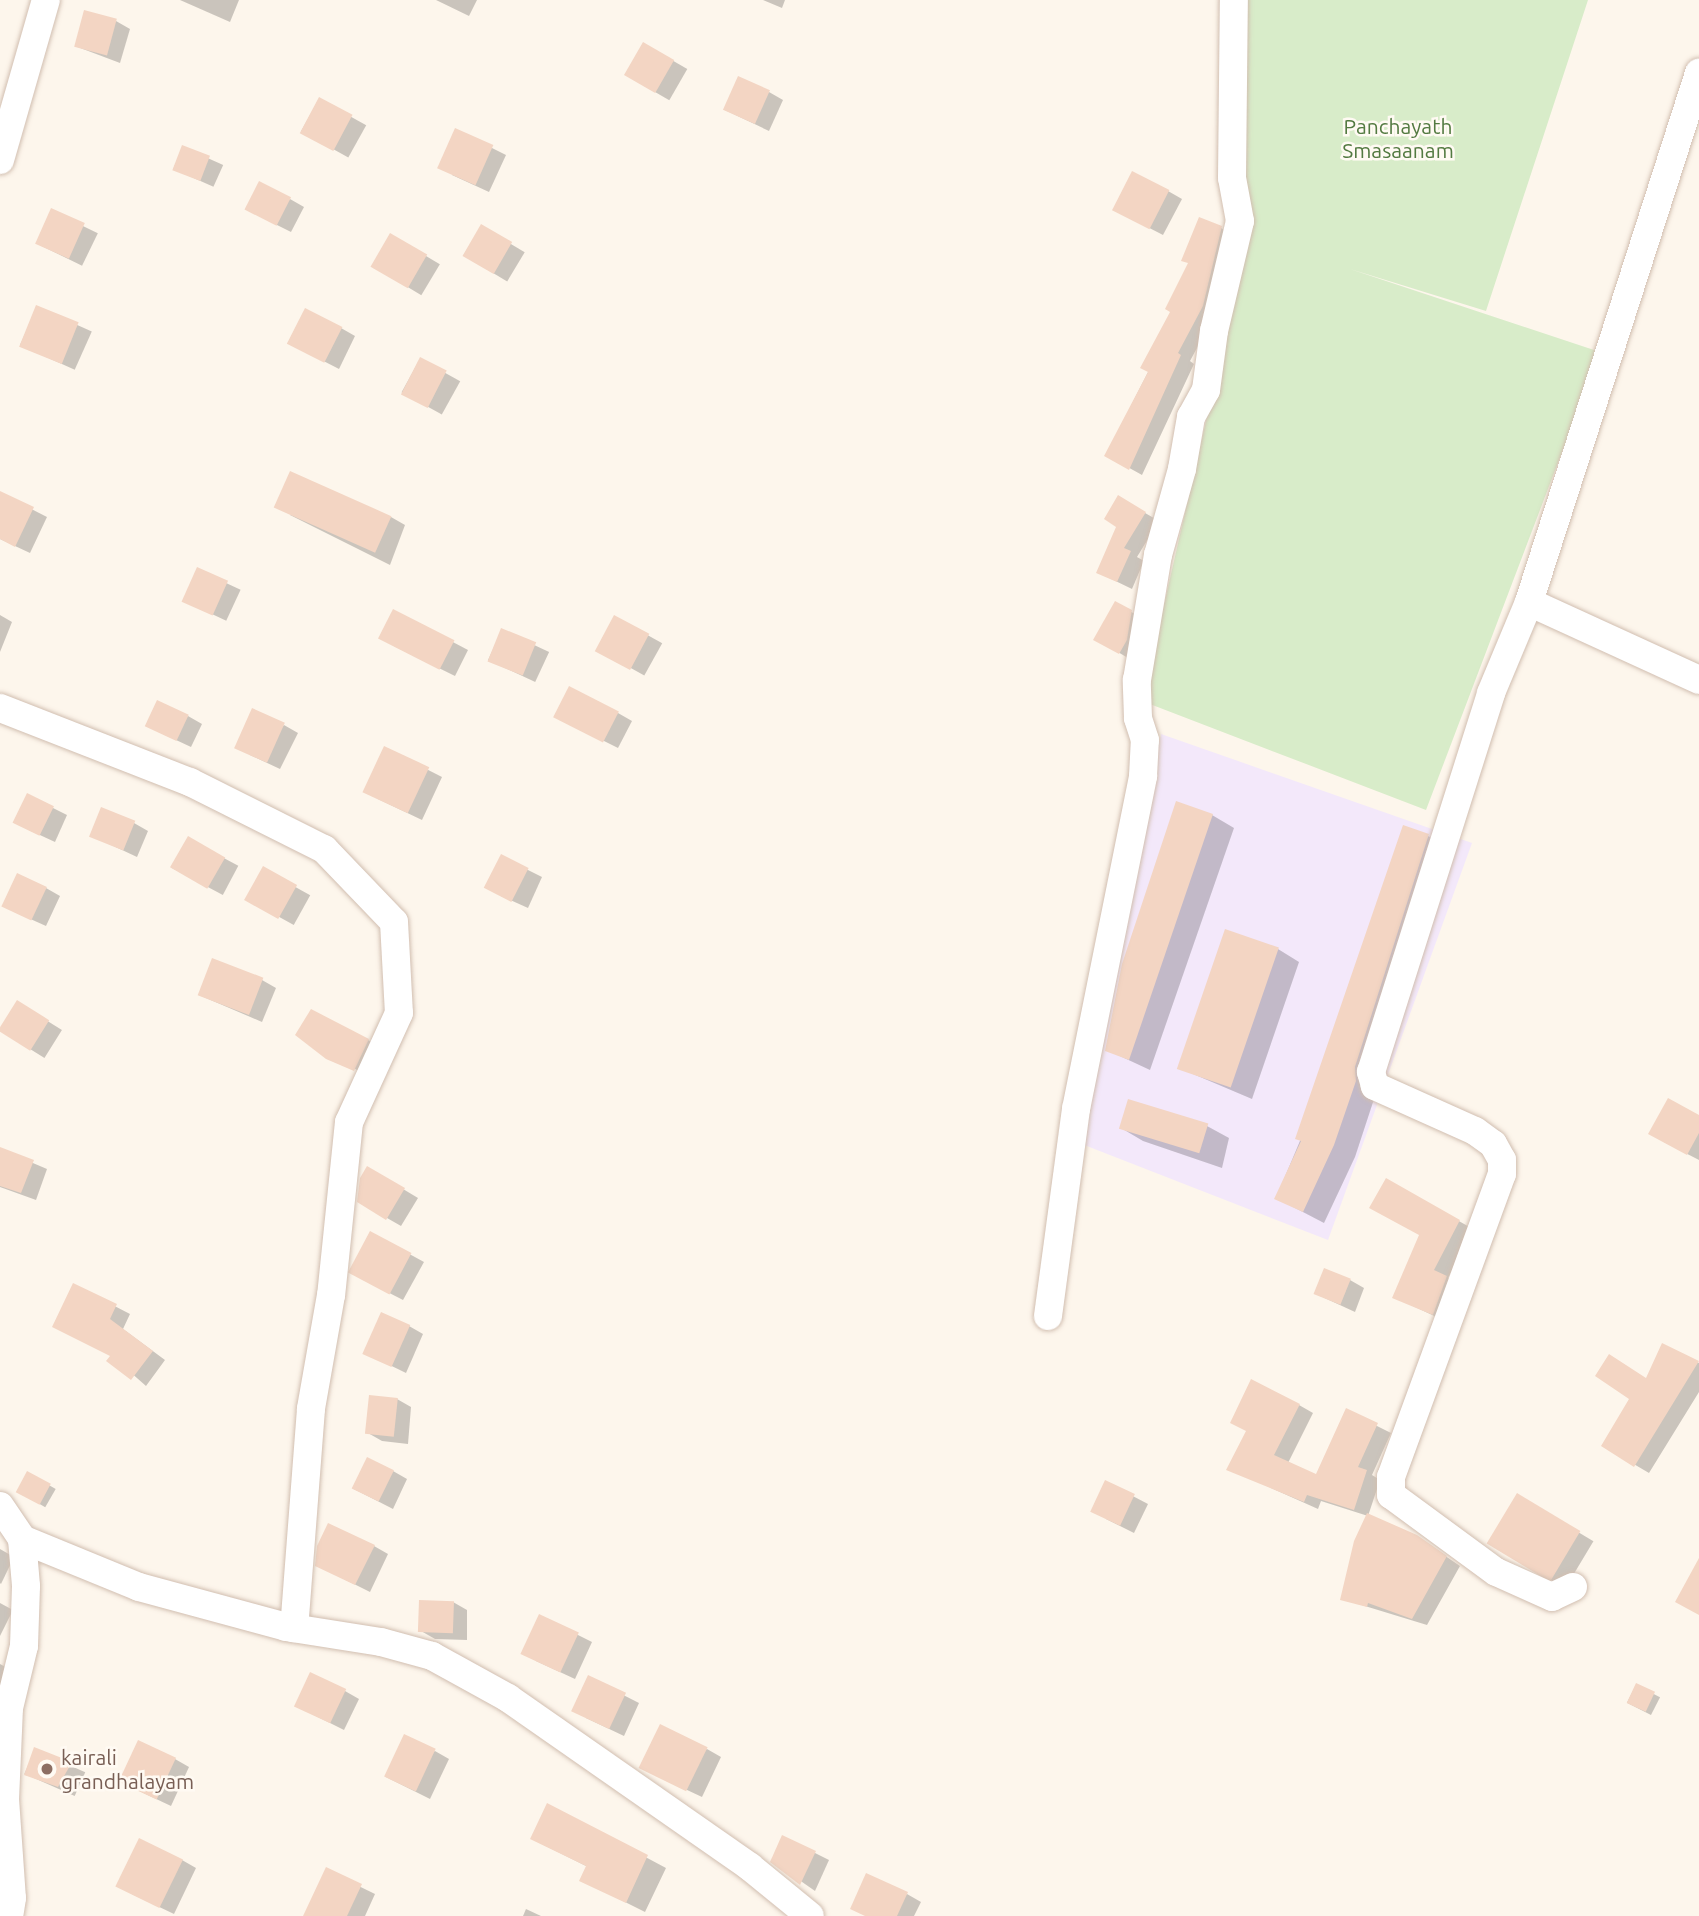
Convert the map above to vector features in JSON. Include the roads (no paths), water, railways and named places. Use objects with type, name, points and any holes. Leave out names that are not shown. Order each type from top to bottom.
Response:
[{"type":"street","points":[[0,160],[46,0]]},
{"type":"street","points":[[1048,1316],[1076,1109],[1143,776],[1145,740],[1138,718],[1137,680],[1158,555],[1182,469],[1191,417],[1206,390],[1214,331],[1240,221],[1232,178],[1234,0]]},
{"type":"street","points":[[1573,1587],[1552,1597],[1496,1572],[1391,1494],[1391,1477],[1502,1174],[1502,1160],[1493,1144],[1475,1131],[1375,1086],[1371,1072],[1491,693],[1529,602],[1699,73]]},
{"type":"street","points":[[1529,602],[1699,680]]},
{"type":"street","points":[[0,708],[190,782],[324,849],[394,922],[399,1013],[349,1122],[331,1295],[311,1409],[294,1628]]},
{"type":"street","points":[[0,1506],[22,1539],[24,1646],[9,1708],[5,1799],[12,1898],[9,1916]]},
{"type":"street","points":[[22,1539],[139,1587],[294,1628],[381,1642],[432,1656],[471,1674],[750,1867],[810,1916]]},
{"type":"place","name":"kairali grandhalayam","points":[[47,1769]]},
{"type":"park label","name":"Panchayath Smasaanam","points":[[1398,138]]}]
